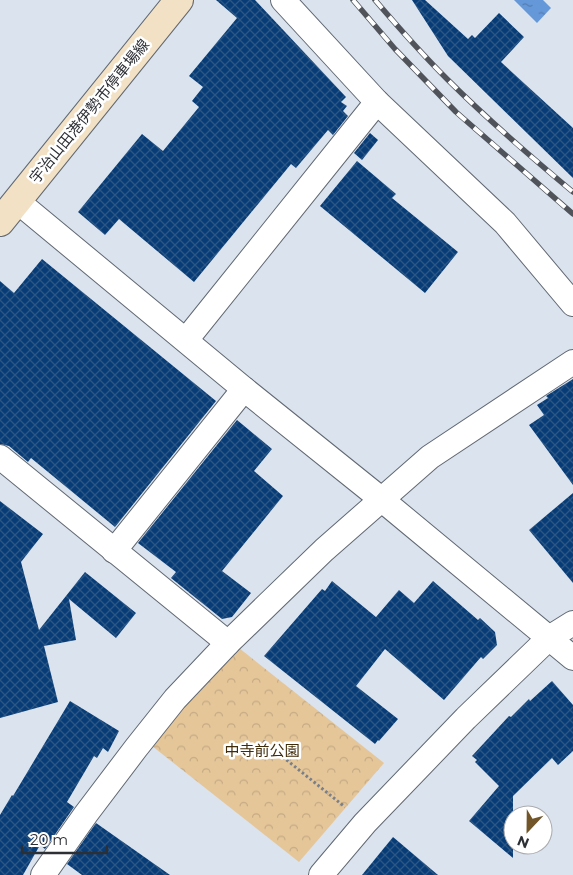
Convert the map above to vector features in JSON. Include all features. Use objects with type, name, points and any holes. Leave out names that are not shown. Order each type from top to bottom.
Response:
[{"type":"main road","name":"宇治山田港伊勢市停車場線","points":[[0,222],[179,0]]},
{"type":"street","points":[[283,0],[377,102],[505,224],[573,304]]},
{"type":"street","points":[[186,340],[377,102]]},
{"type":"street","points":[[17,201],[244,389],[382,499],[573,658]]},
{"type":"street","points":[[43,875],[86,814],[175,699],[228,643],[324,550],[430,457],[573,362]]},
{"type":"street","points":[[114,551],[244,389]]},
{"type":"street","points":[[0,457],[228,643]]},
{"type":"street","points":[[321,875],[365,823],[459,726],[549,638],[573,622]]},
{"type":"path","points":[[263,741],[365,823]]},
{"type":"green space","name":"中寺前公園","points":[[239,648],[384,763],[299,862],[152,746],[195,693]]},
{"type":"water","points":[[514,0],[543,0],[551,8],[537,23]]},
{"type":"building","points":[[216,0],[255,0],[346,97],[341,102],[347,106],[343,111],[348,116],[333,135],[328,130],[296,168],[291,164],[194,282],[119,219],[105,235],[78,212],[142,134],[163,151],[199,107],[192,101],[203,87],[189,76],[237,18]]},
{"type":"building","points":[[412,0],[425,0],[468,39],[472,35],[475,38],[499,13],[524,37],[501,62],[573,128],[573,178],[448,56]]},
{"type":"building","points":[[370,133],[378,140],[362,160],[354,153]]},
{"type":"building","points":[[357,161],[396,194],[392,198],[458,252],[425,293],[320,206]]},
{"type":"building","points":[[42,259],[216,401],[115,527],[31,458],[28,462],[9,446],[0,444],[0,281],[14,293]]},
{"type":"building","points":[[573,379],[573,485],[529,425],[544,415],[537,405],[548,398],[546,396]]},
{"type":"building","points":[[237,420],[272,449],[254,471],[283,496],[222,571],[251,593],[232,617],[222,619],[171,578],[176,572],[138,543]]},
{"type":"building","points":[[573,493],[573,583],[529,530]]},
{"type":"building","points":[[0,501],[43,534],[21,562],[39,630],[85,572],[136,613],[116,638],[69,599],[76,640],[44,646],[58,702],[0,718]]},
{"type":"building","points":[[332,581],[376,617],[399,590],[414,603],[433,581],[478,620],[480,618],[495,632],[497,645],[483,659],[481,657],[444,700],[385,649],[356,686],[398,719],[375,744],[264,656],[322,589],[325,591]]},
{"type":"building","points":[[552,681],[573,705],[573,751],[558,765],[552,758],[513,796],[513,805],[503,805],[503,850],[469,821],[499,786],[475,762],[477,760],[472,756],[509,716],[511,717],[529,699],[530,701]]},
{"type":"building","points":[[70,701],[119,731],[108,752],[103,748],[97,758],[94,756],[67,802],[74,807],[45,849],[40,845],[23,875],[0,875],[0,815]]},
{"type":"building","points":[[96,823],[170,875],[82,875],[67,864]]},
{"type":"building","points":[[393,837],[438,875],[362,875]]},
{"type":"railway","points":[[353,0],[395,49],[456,112],[573,214]]},
{"type":"railway","points":[[375,0],[419,50],[462,94],[573,192]]}]
